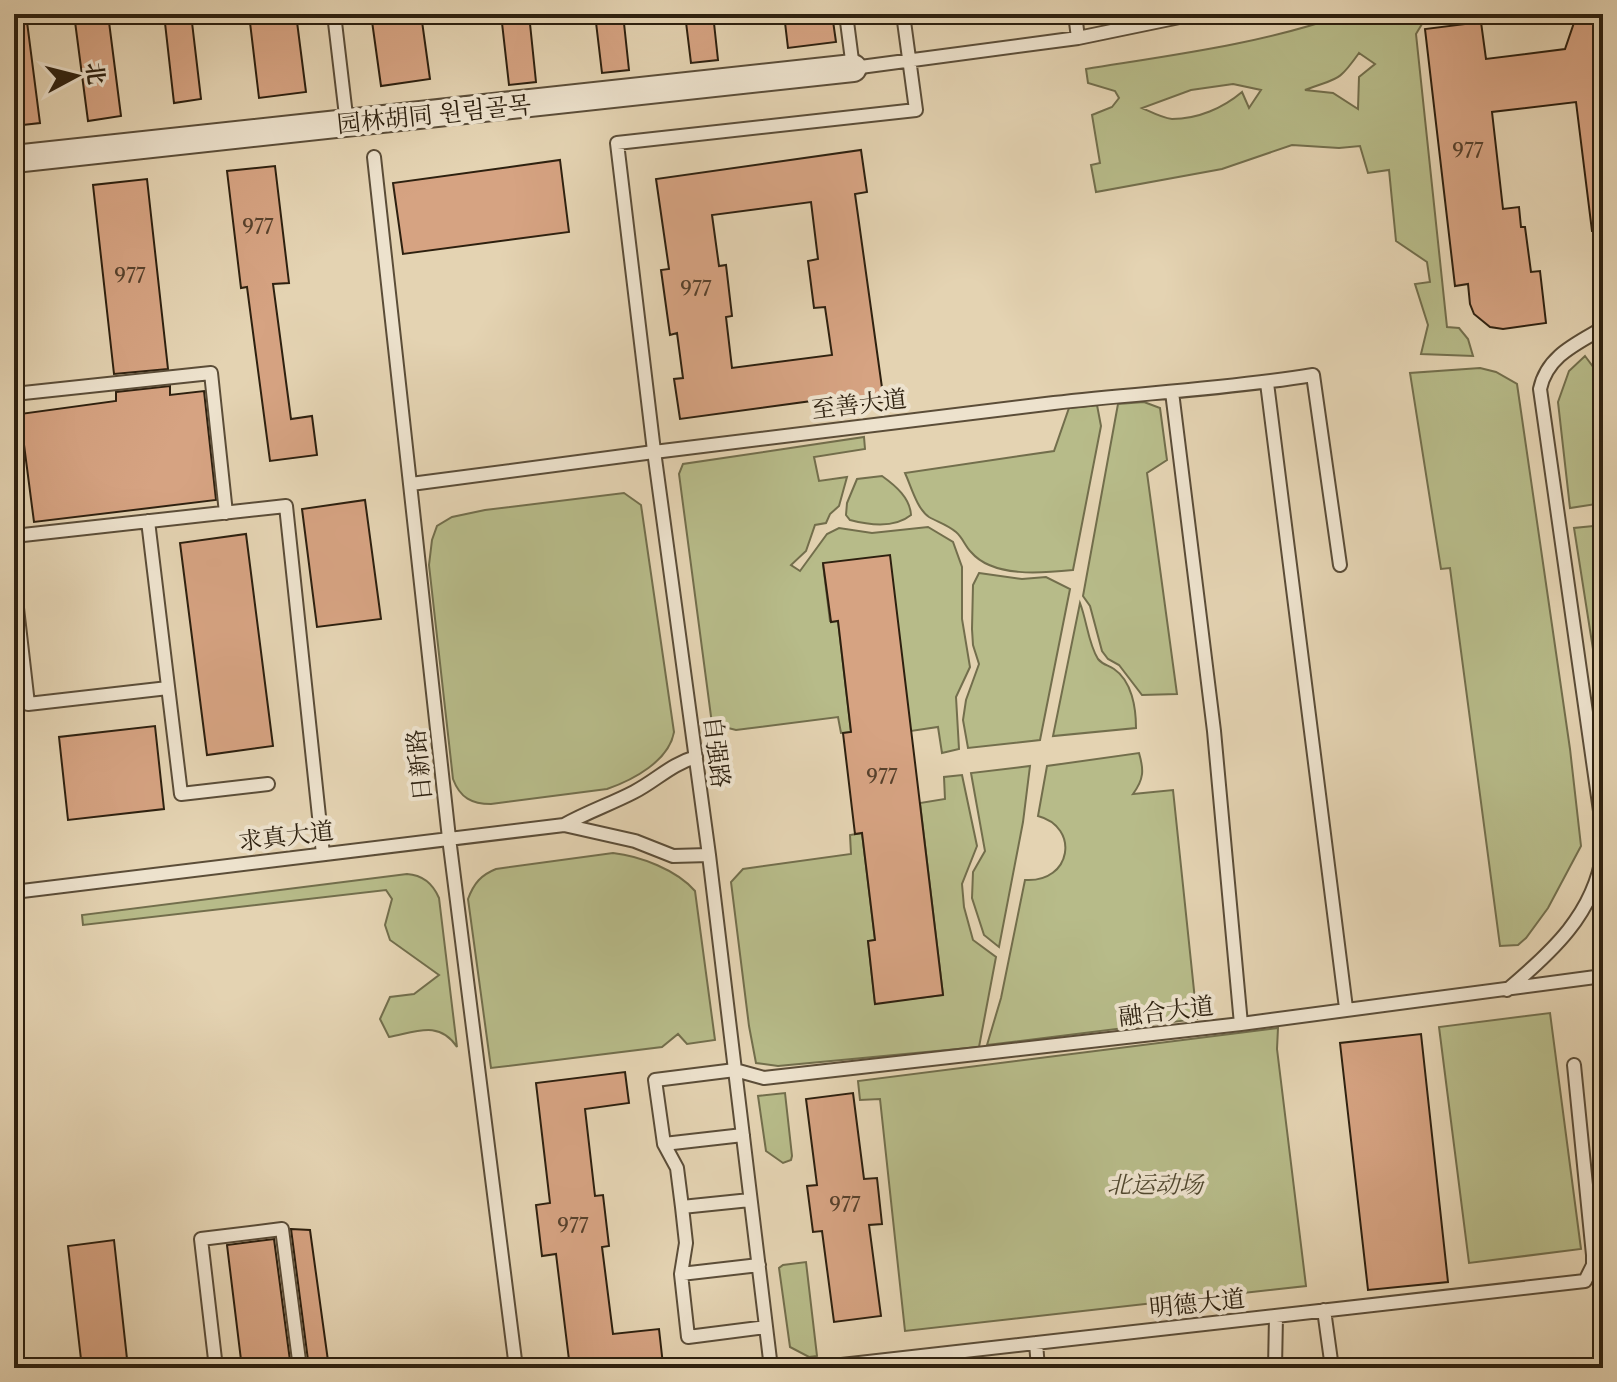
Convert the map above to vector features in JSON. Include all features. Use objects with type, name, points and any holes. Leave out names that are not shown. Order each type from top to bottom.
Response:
[{"type":"street","name":"园林胡同 원림골목","points":[[14,159],[853,68]]},
{"type":"lane","points":[[334,14],[347,124]]},
{"type":"lane","points":[[846,14],[853,68],[1078,38],[1194,14]]},
{"type":"lane","points":[[903,14],[909,61]]},
{"type":"lane","points":[[1075,14],[1078,38]]},
{"type":"lane","name":"自强路","points":[[771,1368],[709,855],[654,451],[617,143],[916,110],[909,61]]},
{"type":"lane","name":"日新路","points":[[374,157],[449,838],[516,1368]]},
{"type":"lane","points":[[1603,328],[1561,353],[1543,376],[1540,389],[1603,832]]},
{"type":"lane","points":[[14,394],[211,373],[226,513]]},
{"type":"lane","name":"至善大道","points":[[411,484],[654,451],[1095,398],[1267,383],[1313,375],[1340,565]]},
{"type":"lane","points":[[1267,383],[1346,1008]]},
{"type":"lane","points":[[1172,392],[1214,731],[1241,1024]]},
{"type":"lane","points":[[14,536],[286,506],[323,854]]},
{"type":"lane","points":[[148,521],[181,794],[268,784]]},
{"type":"lane","points":[[14,582],[28,704],[168,688]]},
{"type":"lane","points":[[564,825],[596,807],[636,791],[678,762],[696,757]]},
{"type":"lane","points":[[564,825],[635,841],[673,856],[709,855]]},
{"type":"lane","name":"求真大道","points":[[14,892],[564,825]]},
{"type":"lane","points":[[1507,990],[1544,959],[1578,918],[1600,876],[1603,853]]},
{"type":"lane","name":"融合大道","points":[[664,1144],[655,1080],[735,1070],[764,1078],[1241,1024],[1603,976]]},
{"type":"lane","name":"明德大道","points":[[815,1368],[1585,1281],[1593,1265],[1574,1065]]},
{"type":"lane","points":[[743,1135],[664,1144],[677,1168],[682,1207],[686,1243],[681,1274],[688,1337],[766,1327]]},
{"type":"lane","points":[[682,1207],[750,1200]]},
{"type":"lane","points":[[216,1368],[201,1239],[282,1229],[300,1368]]},
{"type":"lane","points":[[681,1274],[759,1265]]},
{"type":"lane","points":[[1324,1310],[1332,1368]]},
{"type":"lane","points":[[1275,1368],[1276,1316]]},
{"type":"lane","points":[[1036,1343],[1038,1368]]},
{"type":"green space","points":[[1346,14],[1428,14],[1416,34],[1447,327],[1459,328],[1468,339],[1473,356],[1421,354],[1428,325],[1415,284],[1430,282],[1427,262],[1396,241],[1389,170],[1368,173],[1360,146],[1292,145],[1222,169],[1096,192],[1091,165],[1100,163],[1092,115],[1112,107],[1119,98],[1115,91],[1088,83],[1086,69],[1217,48]],"holes":[[[1359,53],[1375,64],[1359,77],[1358,109],[1333,93],[1305,90],[1336,78]],[[1233,84],[1261,90],[1249,108],[1242,92],[1218,108],[1191,117],[1168,118],[1142,108],[1191,90]]]},
{"type":"green space","points":[[1585,356],[1594,368],[1603,364],[1603,503],[1570,508],[1558,402],[1569,371]]},
{"type":"green space","points":[[1480,368],[1496,372],[1517,384],[1570,749],[1581,846],[1548,908],[1526,938],[1518,945],[1500,946],[1450,568],[1441,569],[1410,373]]},
{"type":"green space","points":[[1144,402],[1160,408],[1167,460],[1147,473],[1177,694],[1142,695],[1119,665],[1102,651],[1090,606],[1083,596],[1118,404]]},
{"type":"green space","points":[[1097,405],[1101,426],[1073,570],[1019,572],[992,566],[971,552],[953,530],[929,517],[918,503],[905,473],[1054,451],[1069,408]]},
{"type":"green space","points":[[864,437],[865,449],[814,457],[819,481],[847,477],[839,506],[826,523],[815,525],[806,551],[791,565],[800,571],[827,534],[839,528],[872,533],[928,527],[953,542],[962,567],[962,619],[970,667],[956,697],[959,749],[942,753],[938,727],[911,731],[823,564],[830,621],[838,621],[851,732],[841,733],[838,717],[736,730],[712,724],[679,474],[683,464]]},
{"type":"green space","points":[[882,476],[905,498],[911,515],[890,524],[850,520],[846,515],[847,503],[857,479]]},
{"type":"green space","points":[[624,493],[641,505],[674,732],[671,742],[648,768],[607,789],[491,804],[468,799],[453,779],[429,565],[437,526],[452,517],[485,510]]},
{"type":"green space","points":[[1603,525],[1603,713],[1574,528]]},
{"type":"green space","points":[[979,573],[1022,579],[1046,577],[1070,589],[1040,740],[968,748],[963,720],[966,700],[979,664],[972,629],[973,585]]},
{"type":"green space","points":[[1080,603],[1098,659],[1120,674],[1129,688],[1136,728],[1053,736]]},
{"type":"green space","points":[[1139,753],[1142,774],[1133,794],[1173,790],[1197,1019],[987,1045],[1001,998],[1025,880],[1041,879],[1053,873],[1065,853],[1065,842],[1060,831],[1038,816],[1047,766]]},
{"type":"green space","points":[[1030,766],[1023,822],[999,947],[984,935],[972,898],[973,872],[985,851],[971,773]]},
{"type":"green space","points":[[962,775],[977,846],[962,884],[964,907],[973,940],[996,957],[979,1047],[778,1066],[756,1063],[731,882],[743,869],[851,854],[850,835],[862,833],[875,940],[868,941],[875,1003],[943,995],[920,803],[945,799],[944,777]]},
{"type":"green space","points":[[613,853],[657,865],[695,891],[715,1040],[687,1044],[678,1034],[662,1047],[491,1068],[468,899],[473,888],[482,877],[496,869]]},
{"type":"green space","points":[[407,874],[427,881],[439,898],[457,1047],[443,1033],[435,1031],[389,1037],[380,1019],[390,997],[414,994],[439,975],[390,940],[385,925],[392,899],[386,890],[83,925],[82,915]]},
{"type":"green space","points":[[1550,1013],[1581,1249],[1469,1263],[1439,1027]]},
{"type":"green space","name":"北运动场","points":[[1278,1028],[1277,1049],[1306,1286],[905,1331],[880,1099],[860,1100],[858,1081]]},
{"type":"green space","points":[[785,1093],[792,1156],[791,1160],[783,1163],[766,1151],[758,1096]]},
{"type":"green space","points":[[806,1262],[817,1356],[809,1357],[790,1347],[779,1268]]},
{"type":"building","points":[[14,14],[26,14],[40,123],[14,126]]},
{"type":"building","points":[[74,14],[108,14],[121,116],[88,121]]},
{"type":"building","points":[[164,14],[191,14],[201,99],[174,103]]},
{"type":"building","points":[[249,14],[296,14],[306,92],[259,98]]},
{"type":"building","points":[[371,14],[421,14],[430,79],[381,86]]},
{"type":"building","points":[[501,14],[529,14],[536,82],[509,85]]},
{"type":"building","points":[[595,14],[623,14],[629,70],[602,73]]},
{"type":"building","points":[[685,14],[713,14],[718,60],[691,63]]},
{"type":"building","points":[[784,14],[832,14],[836,42],[788,48]]},
{"type":"building","points":[[1577,14],[1603,14],[1603,230],[1592,231],[1576,102],[1492,112],[1503,209],[1519,207],[1531,272],[1540,271],[1546,323],[1503,329],[1490,327],[1474,314],[1468,284],[1455,286],[1425,29],[1481,22],[1486,59],[1565,49]]},
{"type":"building","points":[[861,150],[867,192],[855,194],[884,402],[835,409],[834,398],[680,419],[674,379],[683,378],[677,333],[670,335],[661,270],[669,269],[656,179]],"holes":[[[811,202],[818,259],[808,261],[814,308],[825,307],[832,355],[732,368],[726,317],[732,316],[726,265],[719,266],[712,215]]]},
{"type":"building","points":[[560,160],[569,232],[403,254],[393,183]]},
{"type":"building","points":[[275,166],[289,283],[273,284],[291,419],[312,416],[317,455],[270,461],[247,287],[241,288],[227,171]]},
{"type":"building","points":[[147,179],[168,369],[114,374],[93,185]]},
{"type":"building","points":[[170,386],[170,395],[204,391],[216,500],[34,522],[20,414],[116,401],[116,392]]},
{"type":"building","points":[[365,500],[381,619],[317,627],[302,509]]},
{"type":"building","points":[[246,534],[273,746],[207,755],[180,543]]},
{"type":"building","points":[[890,555],[943,995],[875,1004],[868,941],[875,940],[862,833],[855,834],[843,733],[851,732],[838,621],[831,622],[823,563]]},
{"type":"building","points":[[155,726],[164,809],[68,820],[59,737]]},
{"type":"building","points":[[1421,1034],[1448,1282],[1368,1290],[1340,1043]]},
{"type":"building","points":[[625,1072],[629,1103],[585,1109],[595,1196],[603,1195],[609,1246],[602,1247],[613,1334],[659,1329],[663,1365],[570,1368],[556,1254],[542,1256],[536,1205],[550,1203],[536,1083]]},
{"type":"building","points":[[853,1093],[864,1179],[877,1178],[882,1224],[869,1225],[881,1316],[834,1322],[822,1231],[813,1232],[807,1186],[817,1185],[806,1099]]},
{"type":"building","points":[[291,1229],[310,1230],[329,1368],[309,1368]]},
{"type":"building","points":[[274,1239],[291,1368],[242,1368],[227,1245]]},
{"type":"building","points":[[114,1240],[128,1368],[82,1368],[68,1246]]}]
